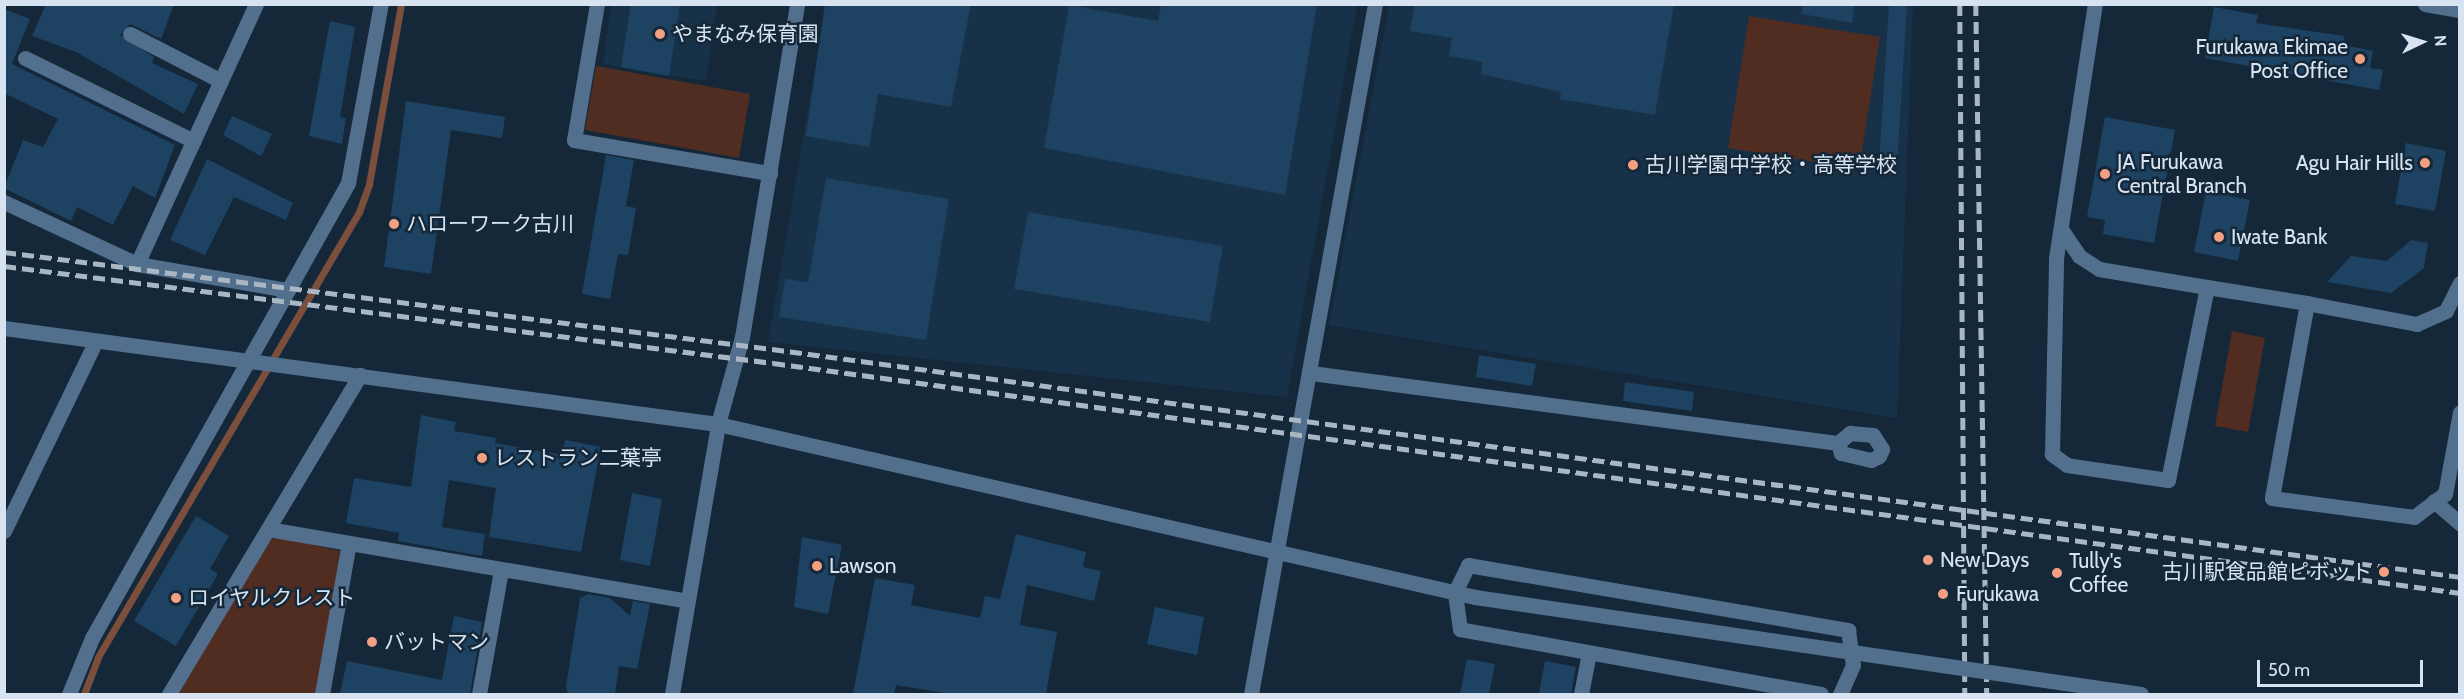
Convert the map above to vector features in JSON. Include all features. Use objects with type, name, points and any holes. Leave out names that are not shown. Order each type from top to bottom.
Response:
[{"type":"street","points":[[137,264],[256,4]]},
{"type":"street","points":[[69,694],[92,638],[253,361],[288,290],[348,183],[381,4]]},
{"type":"street","points":[[597,4],[574,140],[770,173]]},
{"type":"street","points":[[672,694],[718,424],[742,337],[797,4]]},
{"type":"street","points":[[1251,694],[1311,373],[1376,4]]},
{"type":"street","points":[[2095,4],[2061,230],[2052,454],[2067,465],[2168,480],[2207,287]]},
{"type":"street","points":[[2425,4],[2460,10]]},
{"type":"street","points":[[130,34],[221,81]]},
{"type":"street","points":[[25,58],[194,141]]},
{"type":"street","points":[[4,202],[137,264],[288,290]]},
{"type":"street","points":[[2061,230],[2079,256],[2099,269],[2307,303],[2417,324],[2446,311],[2460,283]]},
{"type":"street","points":[[2307,303],[2272,498],[2414,517],[2445,494],[2460,412]]},
{"type":"street","points":[[4,328],[718,424],[1279,549],[1475,597],[2141,694]]},
{"type":"street","points":[[4,531],[96,341]]},
{"type":"street","points":[[1311,373],[1838,443]]},
{"type":"street","points":[[169,694],[360,375]]},
{"type":"street","points":[[2434,501],[2460,524]]},
{"type":"street","points":[[268,529],[501,571],[688,601]]},
{"type":"street","points":[[322,694],[349,543]]},
{"type":"street","points":[[1821,694],[1460,629],[1455,592],[1468,565],[1848,630],[1853,665],[1840,694]]},
{"type":"street","points":[[479,694],[501,571]]},
{"type":"street","points":[[1581,694],[1589,653]]},
{"type":"shaded area","name":"やまなみ保育園","points":[[611,5],[717,5],[706,81],[603,64]]},
{"type":"shaded area","points":[[826,5],[1357,5],[1287,397],[768,342]]},
{"type":"shaded area","name":"古川学園中学校・高等学校","points":[[1389,5],[1913,5],[1897,418],[1329,325]]},
{"type":"shaded area","points":[[1749,16],[1880,37],[1859,169],[1728,148]]},
{"type":"shaded area","points":[[596,66],[750,94],[739,158],[585,130]]},
{"type":"shaded area","points":[[2232,331],[2265,338],[2248,432],[2215,426]]},
{"type":"shaded area","points":[[284,538],[340,551],[318,694],[179,694],[266,539]]},
{"type":"building","points":[[46,4],[174,4],[161,39],[130,24],[120,35],[154,57],[152,63],[198,84],[184,114],[76,52],[32,36]]},
{"type":"building","points":[[631,4],[680,4],[669,76],[621,67]]},
{"type":"building","points":[[825,4],[971,4],[951,107],[878,94],[869,147],[806,136]]},
{"type":"building","points":[[1161,4],[1317,4],[1285,195],[1044,148],[1069,5],[1158,21]]},
{"type":"building","points":[[1415,4],[1674,4],[1655,115],[1560,99],[1561,92],[1481,74],[1483,62],[1449,56],[1452,38],[1410,31]]},
{"type":"building","points":[[1803,4],[1855,4],[1852,23],[1802,14]]},
{"type":"building","points":[[1889,4],[1907,4],[1897,167],[1879,165]]},
{"type":"building","points":[[2214,7],[2258,15],[2256,23],[2344,36],[2343,45],[2373,51],[2370,68],[2383,70],[2379,90],[2205,58]]},
{"type":"building","points":[[4,9],[30,19],[12,64],[175,145],[155,198],[133,186],[113,225],[77,207],[71,221],[4,188],[23,140],[43,147],[58,119],[4,93]]},
{"type":"building","points":[[330,21],[355,27],[340,117],[346,118],[342,144],[309,136]]},
{"type":"building","points":[[406,101],[505,117],[502,138],[451,130],[431,274],[384,267]]},
{"type":"building","points":[[232,116],[272,134],[261,156],[223,135]]},
{"type":"building","points":[[2105,117],[2175,130],[2154,243],[2103,234],[2105,220],[2087,217]]},
{"type":"building","points":[[2406,143],[2446,151],[2435,211],[2395,204]]},
{"type":"building","points":[[606,155],[634,160],[626,206],[636,208],[628,255],[618,254],[610,299],[582,294]]},
{"type":"building","points":[[207,159],[293,203],[286,220],[234,197],[205,255],[170,240]]},
{"type":"building","points":[[826,178],[949,199],[926,340],[779,317],[785,279],[808,282]]},
{"type":"building","points":[[2206,191],[2250,200],[2238,261],[2194,252]]},
{"type":"building","points":[[1028,212],[1223,246],[1210,322],[1014,289]]},
{"type":"building","points":[[2411,240],[2428,243],[2424,268],[2391,293],[2327,282],[2351,256],[2387,261]]},
{"type":"building","points":[[1479,355],[1536,364],[1532,386],[1476,377]]},
{"type":"building","points":[[1625,382],[1694,392],[1692,411],[1623,401]]},
{"type":"building","points":[[421,415],[456,422],[454,431],[496,438],[495,443],[562,455],[565,440],[601,447],[581,552],[489,537],[496,488],[449,480],[442,527],[485,534],[482,556],[398,541],[399,533],[346,523],[354,478],[411,487]]},
{"type":"building","points":[[632,493],[662,499],[650,566],[620,560]]},
{"type":"building","name":"ロイヤルクレスト","points":[[196,516],[229,536],[210,569],[218,574],[176,646],[134,621]]},
{"type":"building","points":[[1016,534],[1086,552],[1083,567],[1101,571],[1094,601],[1027,585],[1020,625],[1057,632],[1046,694],[951,694],[896,685],[894,694],[853,694],[875,578],[915,585],[911,605],[980,618],[985,596],[1000,599]]},
{"type":"building","name":"Lawson","points":[[802,537],[842,545],[828,614],[794,607]]},
{"type":"building","points":[[589,594],[610,598],[630,616],[633,601],[650,604],[637,669],[619,666],[615,694],[568,694],[566,686],[580,598]]},
{"type":"building","points":[[1155,607],[1204,617],[1197,655],[1147,644]]},
{"type":"building","points":[[454,616],[482,622],[470,694],[340,694],[347,661],[442,680]]},
{"type":"building","points":[[1467,659],[1495,664],[1489,694],[1460,694]]},
{"type":"building","points":[[1545,661],[1576,667],[1571,694],[1539,694]]},
{"type":"waterway","points":[[84,694],[98,657],[359,212],[369,184],[401,4]]},
{"type":"railway","points":[[1960,4],[1965,694]]},
{"type":"railway","points":[[1976,4],[1987,694]]},
{"type":"railway","points":[[4,252],[772,349],[2460,577]]},
{"type":"railway","points":[[4,266],[773,363],[2460,593]]},
{"type":"place","name":"やまなみ保育園","points":[[660,34]]},
{"type":"place","name":"Furukawa Ekimae Post Office","points":[[2360,59]]},
{"type":"place","name":"Agu Hair Hills","points":[[2425,163]]},
{"type":"place","name":"古川学園中学校・高等学校","points":[[1633,165]]},
{"type":"place","name":"JA Furukawa Central Branch","points":[[2105,174]]},
{"type":"place","name":"ハローワーク古川","points":[[394,224]]},
{"type":"place","name":"Iwate Bank","points":[[2219,237]]},
{"type":"place","name":"レストラン二葉亭","points":[[482,458]]},
{"type":"place","name":"New Days","points":[[1928,560]]},
{"type":"place","name":"Lawson","points":[[817,566]]},
{"type":"place","name":"古川駅食品館ピボット","points":[[2384,572]]},
{"type":"place","name":"Tully's Coffee","points":[[2057,573]]},
{"type":"place","name":"Furukawa","points":[[1943,594]]},
{"type":"place","name":"ロイヤルクレスト","points":[[176,598]]},
{"type":"place","name":"バットマン","points":[[372,642]]}]
